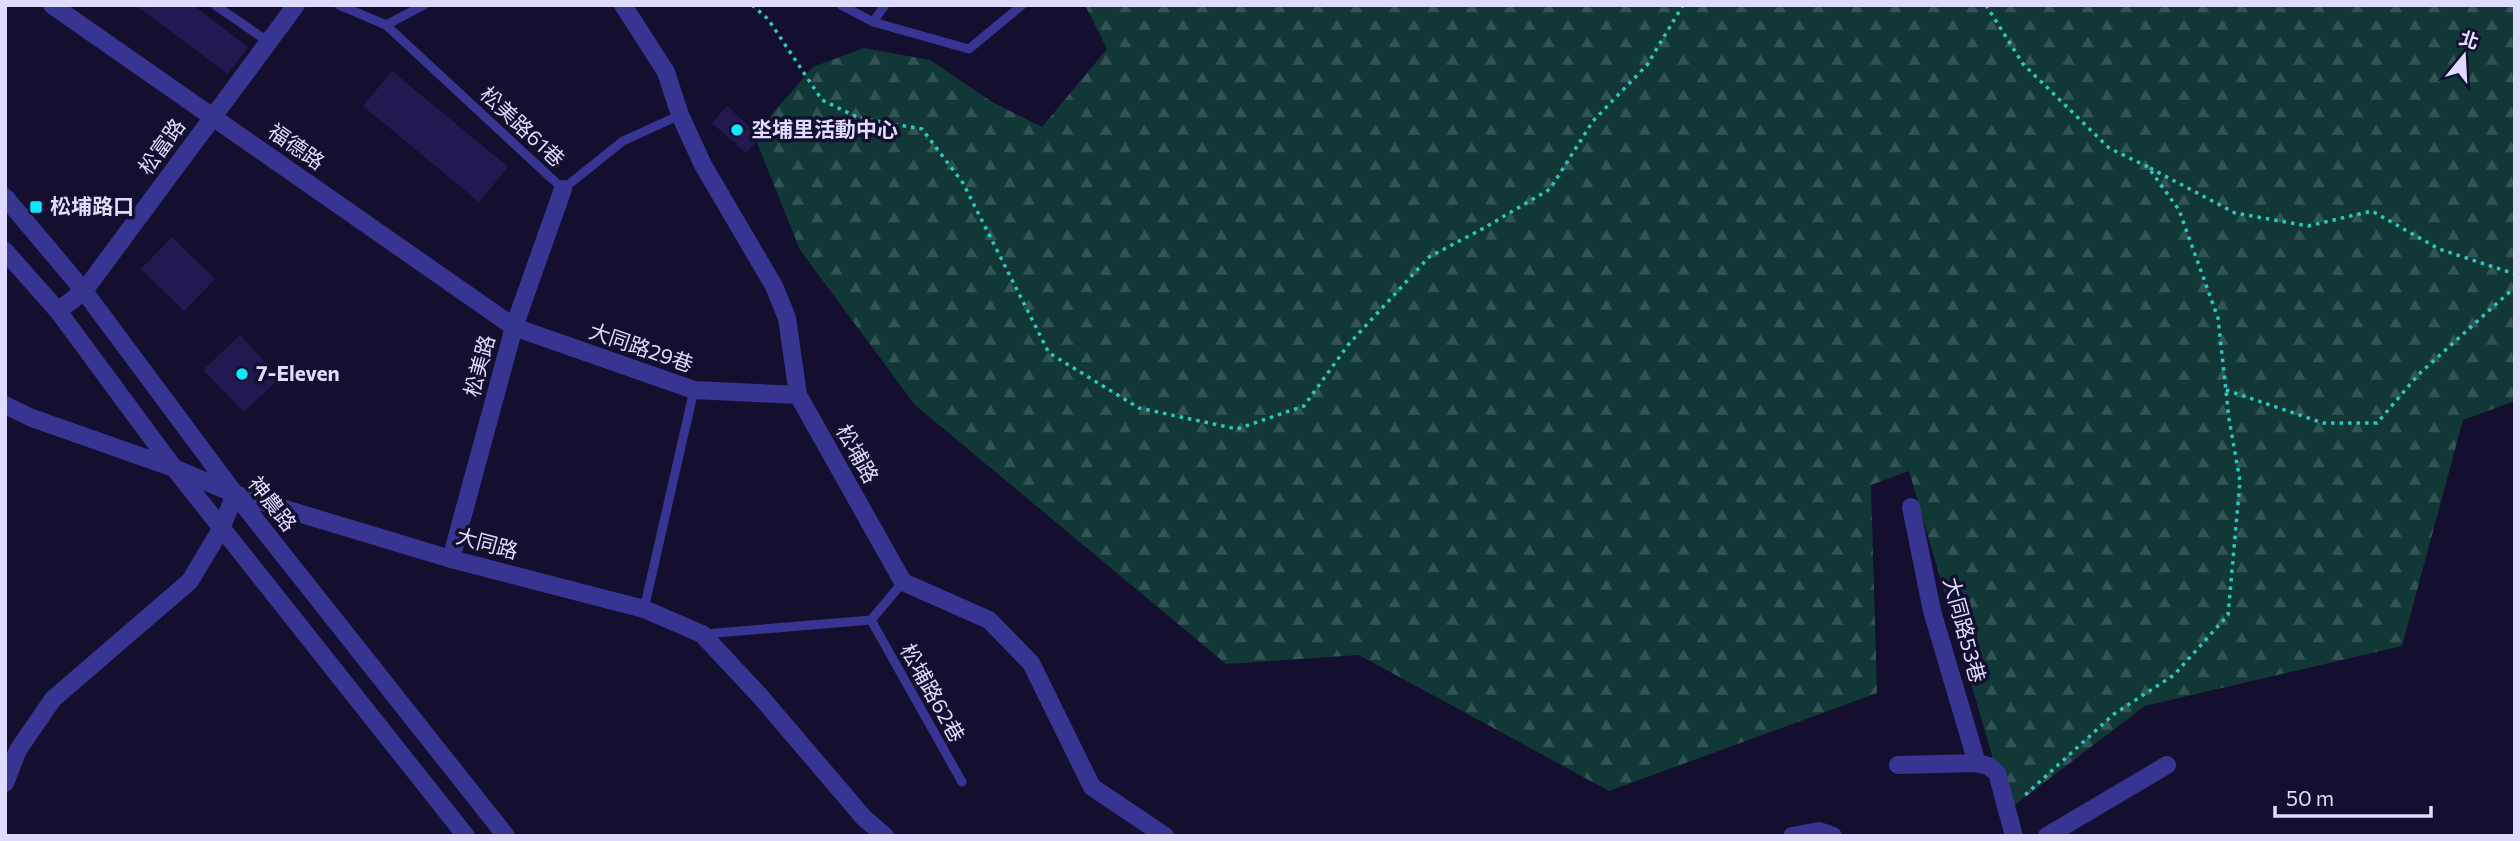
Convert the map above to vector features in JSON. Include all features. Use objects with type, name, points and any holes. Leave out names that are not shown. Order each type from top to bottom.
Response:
[{"type":"street","name":"福德路","points":[[52,5],[514,327]]},
{"type":"street","name":"松富路","points":[[58,310],[85,291],[296,5]]},
{"type":"street","name":"松埔路","points":[[622,5],[666,72],[680,115],[703,165],[774,286],[787,317],[798,395],[903,582]]},
{"type":"street","name":"松美路","points":[[451,559],[514,327],[563,189]]},
{"type":"street","name":"神農路","points":[[5,197],[85,291],[235,494],[506,836]]},
{"type":"street","points":[[5,251],[58,310],[221,529],[466,836]]},
{"type":"street","name":"大同路29巷","points":[[514,327],[694,390],[798,395]]},
{"type":"street","name":"大同路","points":[[5,405],[32,418],[174,468],[235,494],[451,559],[644,609],[702,634],[760,696],[864,818],[885,836]]},
{"type":"street","points":[[5,783],[19,750],[53,699],[190,581],[221,529],[235,494]]},
{"type":"street","name":"大同路53巷","points":[[1911,507],[1933,611],[1977,763]]},
{"type":"street","points":[[903,582],[989,620],[1031,663],[1092,787],[1165,836]]},
{"type":"street","points":[[1898,765],[1977,763],[1988,766],[1997,773],[2014,836]]},
{"type":"street","points":[[2047,836],[2167,765]]},
{"type":"street","points":[[1791,836],[1819,831],[1833,836]]},
{"type":"lane","points":[[215,5],[270,43]]},
{"type":"lane","name":"松美路61巷","points":[[339,5],[386,25],[563,189],[623,141],[680,115]]},
{"type":"lane","points":[[386,25],[424,5]]},
{"type":"lane","points":[[841,5],[873,22],[970,49],[1022,5]]},
{"type":"lane","points":[[873,22],[885,5]]},
{"type":"lane","points":[[644,609],[694,390]]},
{"type":"lane","points":[[702,634],[871,620],[903,582]]},
{"type":"lane","name":"松埔路62巷","points":[[871,620],[962,782]]},
{"type":"path","points":[[752,5],[768,19],[822,100],[859,118],[922,130],[963,183],[1049,353],[1139,408],[1237,429],[1304,406],[1348,345],[1429,257],[1550,189],[1593,121],[1647,65],[1683,5]]},
{"type":"path","points":[[1986,5],[2023,64],[2109,148],[2235,213],[2308,226],[2372,211],[2439,249],[2515,274]]},
{"type":"path","points":[[2018,801],[2114,714],[2174,675],[2228,615],[2240,481],[2218,318],[2179,210],[2148,167]]},
{"type":"path","points":[[2226,390],[2323,423],[2377,423],[2419,374],[2515,287]]},
{"type":"green space","points":[[1085,5],[2515,5],[2515,401],[2463,420],[2402,646],[2145,706],[2008,810],[1909,471],[1871,485],[1877,693],[1609,791],[1359,655],[1226,664],[915,405],[800,250],[754,135],[813,67],[864,48],[930,60],[992,102],[1042,127],[1107,49]]},
{"type":"building","points":[[135,5],[193,5],[248,47],[228,74]]},
{"type":"building","points":[[392,71],[508,167],[479,202],[363,106]]},
{"type":"building","name":"坔埔里活動中心","points":[[727,106],[761,137],[746,153],[712,123]]},
{"type":"building","points":[[172,237],[215,279],[184,311],[141,269]]},
{"type":"building","name":"7-Eleven","points":[[240,335],[280,378],[244,412],[203,370]]},
{"type":"place","name":"坔埔里活動中心","points":[[737,130]]},
{"type":"place","name":"松埔路口","points":[[36,207]]},
{"type":"place","name":"7-Eleven","points":[[242,374]]}]
